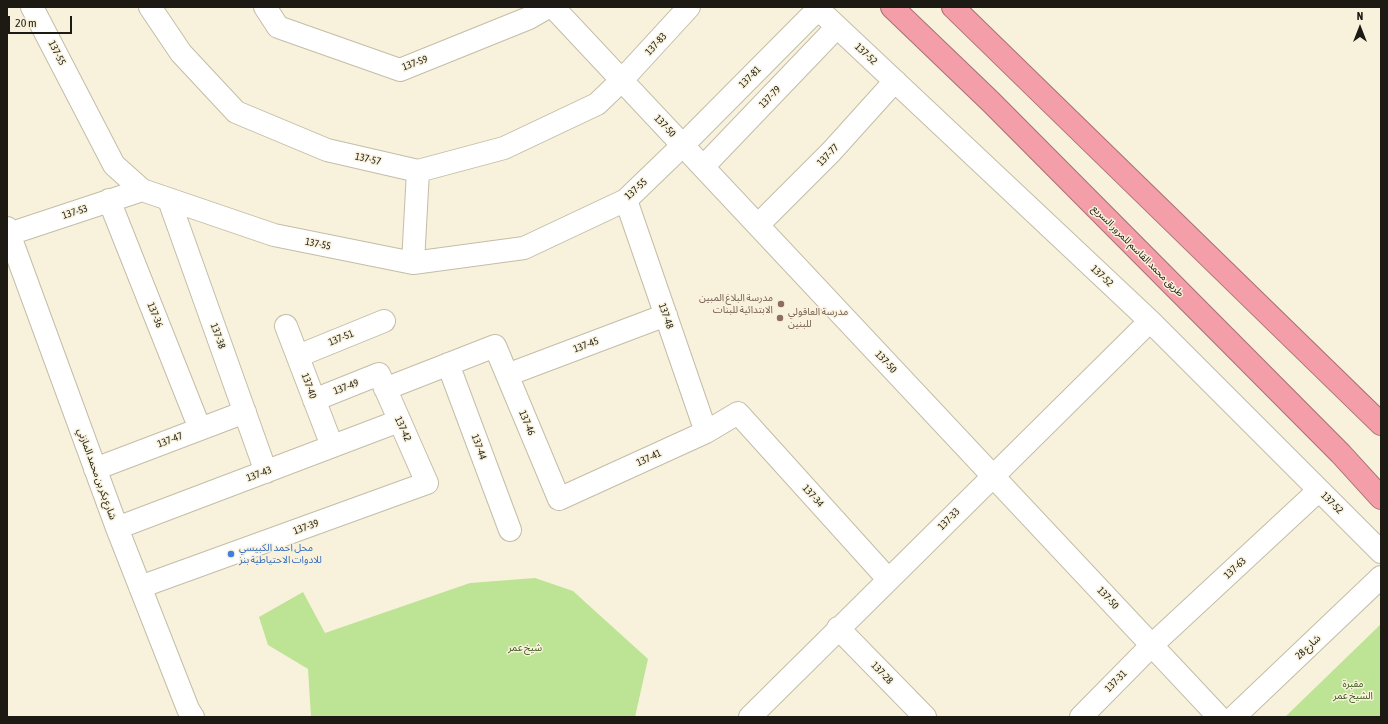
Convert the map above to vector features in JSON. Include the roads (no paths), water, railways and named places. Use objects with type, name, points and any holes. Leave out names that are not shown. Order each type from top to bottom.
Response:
[{"type":"highway","name":"طريق محمد القاسم للمرور السريع","points":[[892,7],[991,102],[1341,454],[1381,498]]},
{"type":"highway","points":[[954,7],[1381,424]]},
{"type":"street","name":"137-55","points":[[32,7],[114,165],[142,190],[274,235],[414,263],[524,248],[626,200],[683,145]]},
{"type":"street","name":"137-57","points":[[150,7],[181,53],[236,112],[327,150],[418,171],[504,148],[597,104],[622,80]]},
{"type":"street","name":"137-59","points":[[265,7],[278,27],[400,70],[529,18],[548,7]]},
{"type":"street","name":"137-50","points":[[553,7],[1219,717]]},
{"type":"street","name":"137-83","points":[[622,80],[689,7]]},
{"type":"street","name":"137-52","points":[[817,8],[1150,321],[1381,552]]},
{"type":"street","name":"137-81","points":[[683,145],[817,8]]},
{"type":"street","name":"137-79","points":[[703,167],[837,27]]},
{"type":"street","name":"137-77","points":[[758,225],[831,152],[895,81]]},
{"type":"street","points":[[414,263],[418,171]]},
{"type":"street","name":"137-53","points":[[8,231],[142,190]]},
{"type":"street","name":"137-36","points":[[109,200],[200,429]]},
{"type":"street","name":"137-38","points":[[169,200],[266,472]]},
{"type":"street","name":"137-48","points":[[626,200],[706,432]]},
{"type":"street","name":"شارع بكر بن محمد المازني","points":[[8,231],[187,714]]},
{"type":"street","name":"137-45","points":[[507,375],[666,315]]},
{"type":"street","name":"137-51","points":[[298,356],[384,321]]},
{"type":"street","name":"137-33","points":[[750,717],[838,628],[1150,321]]},
{"type":"street","name":"137-40","points":[[286,326],[332,446]]},
{"type":"street","name":"137-46","points":[[495,346],[559,499]]},
{"type":"street","name":"137-49","points":[[314,400],[448,364],[495,346]]},
{"type":"street","name":"137-44","points":[[448,364],[510,530]]},
{"type":"street","name":"137-42","points":[[382,382],[427,483]]},
{"type":"street","name":"137-47","points":[[95,468],[245,412]]},
{"type":"street","name":"137-41","points":[[559,499],[706,432],[738,413]]},
{"type":"street","name":"137-34","points":[[738,413],[888,579]]},
{"type":"street","name":"137-43","points":[[118,528],[400,421]]},
{"type":"street","name":"137-39","points":[[140,587],[427,483]]},
{"type":"street","name":"137-63","points":[[1152,645],[1319,490]]},
{"type":"street","name":"شارع 28","points":[[1234,717],[1381,576]]},
{"type":"street","name":"137-28","points":[[838,628],[925,717]]},
{"type":"street","name":"137-31","points":[[1081,717],[1152,645]]},
{"type":"place","name":"مدرسة البلاغ المبين الابتدائية للبنات","points":[[781,304]]},
{"type":"place","name":"مدرسة العاقولي للبنين","points":[[780,318]]},
{"type":"place","name":"محل احمد الكبيسي للادوات الاحتياطية بنز","points":[[231,554]]},
{"type":"park label","name":"شيخ عمر","points":[[525,648]]},
{"type":"park label","name":"مقبرة الشيخ عمر","points":[[1353,690]]}]
